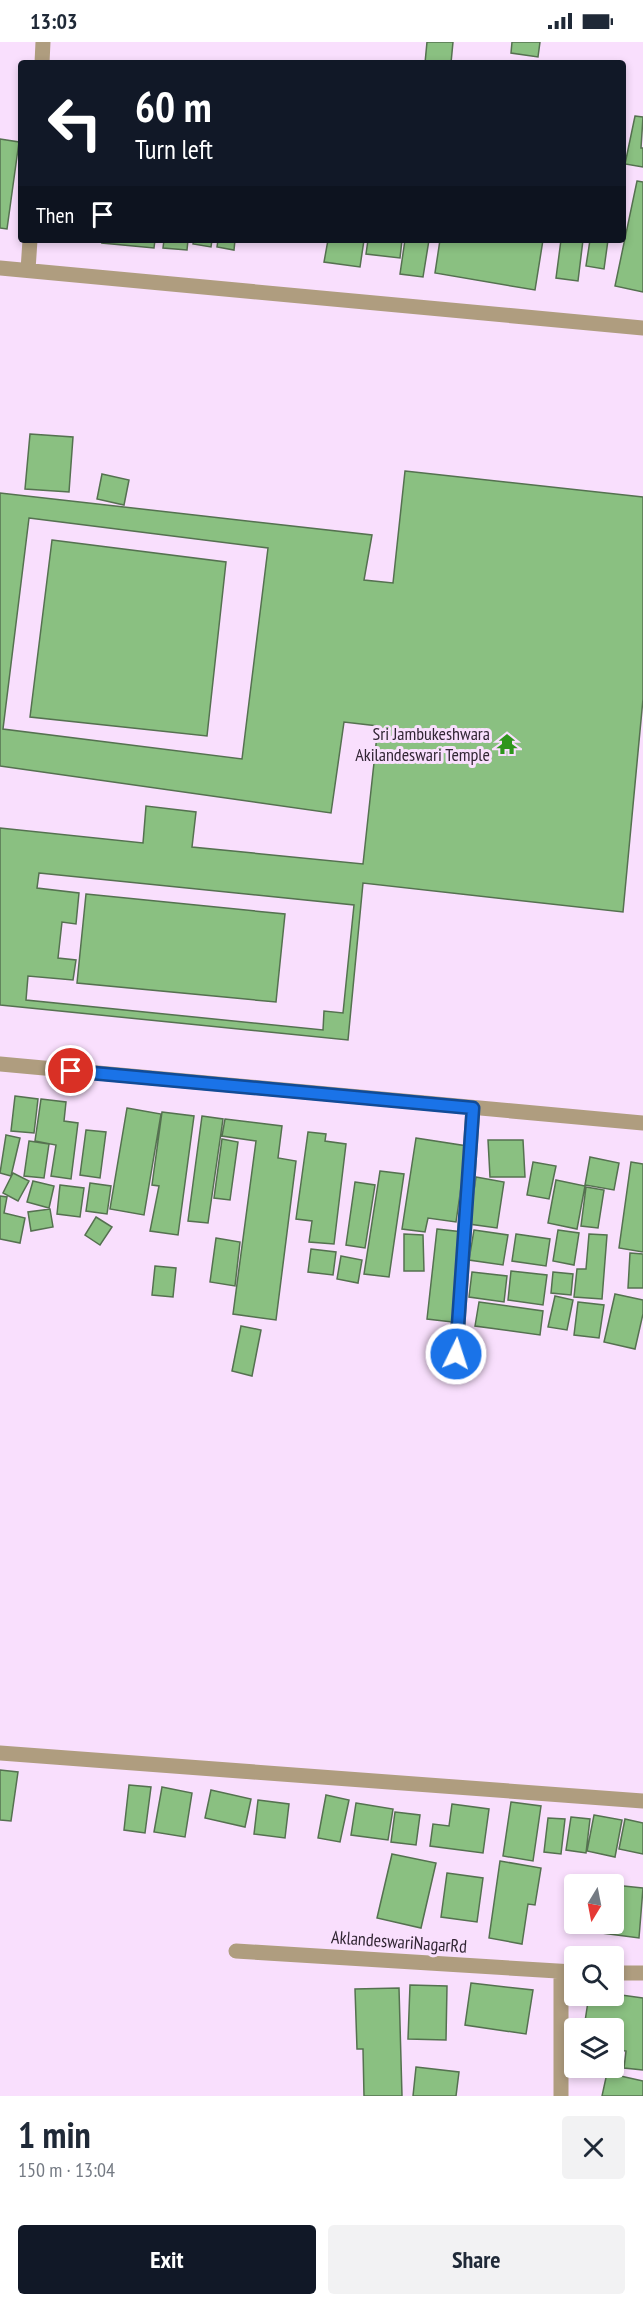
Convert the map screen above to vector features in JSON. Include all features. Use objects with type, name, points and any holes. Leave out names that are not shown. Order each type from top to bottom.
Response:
[{"type":"street","points":[[42,60],[43,42]]},
{"type":"street","points":[[28,270],[30,243]]},
{"type":"street","points":[[0,268],[643,328]]},
{"type":"street","points":[[0,1064],[643,1123]]},
{"type":"street","points":[[456,1354],[473,1108]]},
{"type":"street","points":[[0,1753],[643,1801]]},
{"type":"street","name":"AklandeswariNagarRd","points":[[236,1951],[564,1972]]},
{"type":"street","points":[[624,1973],[643,1973]]},
{"type":"street","name":"AklandeswariNagarRd","points":[[561,2096],[566,2006]]},
{"type":"building","points":[[427,42],[453,42],[451,60],[425,60]]},
{"type":"building","points":[[512,42],[540,42],[538,57],[511,53]]},
{"type":"building","points":[[635,116],[643,117],[641,148],[643,148],[643,167],[626,164]]},
{"type":"building","points":[[0,139],[18,142],[18,149],[7,229],[0,228]]},
{"type":"building","points":[[637,181],[643,182],[643,292],[615,286],[624,243],[626,243]]},
{"type":"building","points":[[102,243],[155,243],[154,248]]},
{"type":"building","points":[[164,243],[188,243],[187,250],[163,248]]},
{"type":"building","points":[[193,243],[212,243],[211,247]]},
{"type":"building","points":[[218,243],[235,243],[234,250],[217,247]]},
{"type":"building","points":[[327,243],[364,243],[360,267],[324,262]]},
{"type":"building","points":[[368,243],[402,243],[400,258],[366,254]]},
{"type":"building","points":[[405,243],[429,243],[423,277],[400,274]]},
{"type":"building","points":[[440,243],[543,243],[535,290],[435,273]]},
{"type":"building","points":[[561,243],[583,243],[578,281],[556,278]]},
{"type":"building","points":[[590,243],[608,243],[604,269],[586,266]]},
{"type":"building","points":[[30,434],[73,437],[69,492],[25,489]]},
{"type":"building","name":"Sri Jambukeshwara Akilandeswari Temple","points":[[405,471],[643,497],[643,699],[623,912],[363,883],[348,1040],[0,1005],[0,828],[143,843],[146,806],[196,812],[192,847],[363,864],[378,726],[344,722],[331,813],[0,766],[0,493],[372,535],[364,580],[393,583]],"holes":[[[29,518],[268,548],[242,759],[3,729]],[[39,873],[354,905],[343,1013],[324,1011],[323,1030],[26,1000],[28,976],[73,980],[76,960],[58,958],[62,922],[76,924],[79,893],[37,888]]]},
{"type":"building","points":[[102,474],[129,480],[124,505],[97,499]]},
{"type":"building","points":[[52,540],[226,562],[207,736],[30,717]]},
{"type":"building","points":[[86,894],[285,914],[276,1002],[77,983]]},
{"type":"building","points":[[15,1096],[38,1099],[34,1133],[11,1131]]},
{"type":"building","points":[[41,1099],[66,1102],[64,1121],[78,1123],[71,1179],[51,1176],[56,1145],[35,1141]]},
{"type":"building","points":[[127,1108],[161,1114],[144,1215],[110,1209]]},
{"type":"building","points":[[162,1112],[194,1116],[178,1235],[150,1231],[159,1186],[152,1185]]},
{"type":"building","points":[[202,1116],[223,1119],[208,1223],[188,1221]]},
{"type":"building","points":[[225,1119],[282,1126],[278,1158],[296,1161],[276,1320],[233,1314],[256,1141],[222,1136]]},
{"type":"building","points":[[86,1130],[106,1132],[100,1178],[80,1175]]},
{"type":"building","points":[[308,1132],[326,1134],[325,1141],[346,1144],[334,1244],[309,1242],[312,1221],[296,1219]]},
{"type":"building","points":[[6,1135],[20,1138],[11,1176],[0,1173]]},
{"type":"building","points":[[416,1138],[467,1146],[456,1222],[428,1218],[425,1232],[402,1229]]},
{"type":"building","points":[[222,1139],[238,1142],[230,1200],[214,1198]]},
{"type":"building","points":[[488,1140],[523,1140],[525,1177],[490,1177]]},
{"type":"building","points":[[29,1141],[49,1144],[44,1178],[24,1176]]},
{"type":"building","points":[[590,1157],[619,1163],[614,1190],[585,1185]]},
{"type":"building","points":[[533,1162],[556,1166],[549,1199],[527,1195]]},
{"type":"building","points":[[631,1162],[643,1164],[643,1252],[619,1248]]},
{"type":"building","points":[[380,1171],[404,1174],[389,1277],[364,1274]]},
{"type":"building","points":[[13,1173],[29,1181],[18,1201],[3,1193]]},
{"type":"building","points":[[476,1177],[504,1182],[497,1228],[469,1224]]},
{"type":"building","points":[[556,1180],[585,1186],[577,1229],[548,1223]]},
{"type":"building","points":[[33,1181],[54,1186],[49,1208],[27,1202]]},
{"type":"building","points":[[355,1182],[375,1185],[365,1248],[346,1245]]},
{"type":"building","points":[[90,1183],[111,1186],[107,1214],[86,1211]]},
{"type":"building","points":[[60,1185],[84,1188],[80,1217],[57,1214]]},
{"type":"building","points":[[586,1187],[604,1190],[598,1228],[581,1226]]},
{"type":"building","points":[[0,1196],[7,1197],[4,1213],[25,1218],[20,1243],[0,1239]]},
{"type":"building","points":[[50,1209],[53,1227],[31,1231],[28,1212]]},
{"type":"building","points":[[96,1217],[112,1227],[100,1245],[85,1235]]},
{"type":"building","points":[[437,1229],[463,1232],[452,1322],[427,1319]]},
{"type":"building","points":[[474,1230],[508,1235],[503,1265],[469,1260]]},
{"type":"building","points":[[558,1230],[579,1233],[574,1265],[553,1261]]},
{"type":"building","points":[[404,1234],[423,1235],[424,1271],[404,1271]]},
{"type":"building","points":[[516,1234],[550,1239],[546,1266],[512,1261]]},
{"type":"building","points":[[589,1234],[607,1235],[602,1299],[574,1297],[577,1269],[586,1269]]},
{"type":"building","points":[[216,1238],[240,1242],[235,1286],[210,1282]]},
{"type":"building","points":[[311,1249],[336,1252],[333,1275],[308,1272]]},
{"type":"building","points":[[630,1253],[643,1254],[643,1288],[628,1288]]},
{"type":"building","points":[[341,1256],[362,1260],[358,1283],[337,1279]]},
{"type":"building","points":[[155,1266],[176,1268],[173,1297],[152,1295]]},
{"type":"building","points":[[511,1271],[547,1275],[543,1305],[508,1300]]},
{"type":"building","points":[[472,1272],[507,1276],[504,1302],[469,1297]]},
{"type":"building","points":[[553,1272],[573,1274],[571,1295],[551,1293]]},
{"type":"building","points":[[615,1294],[643,1300],[643,1314],[635,1349],[604,1342]]},
{"type":"building","points":[[555,1296],[573,1300],[567,1330],[548,1327]]},
{"type":"building","points":[[479,1302],[543,1311],[540,1335],[475,1326]]},
{"type":"building","points":[[578,1302],[604,1305],[599,1338],[574,1335]]},
{"type":"building","points":[[241,1326],[261,1330],[252,1376],[232,1371]]},
{"type":"building","points":[[0,1770],[18,1772],[11,1821],[0,1820]]},
{"type":"building","points":[[129,1785],[151,1787],[145,1833],[124,1830]]},
{"type":"building","points":[[162,1787],[192,1793],[185,1837],[154,1832]]},
{"type":"building","points":[[211,1790],[251,1799],[245,1827],[205,1818]]},
{"type":"building","points":[[326,1795],[349,1800],[340,1842],[318,1838]]},
{"type":"building","points":[[258,1800],[289,1804],[285,1838],[254,1834]]},
{"type":"building","points":[[511,1802],[541,1806],[533,1861],[503,1856]]},
{"type":"building","points":[[356,1803],[393,1809],[388,1840],[351,1835]]},
{"type":"building","points":[[452,1804],[489,1809],[483,1853],[430,1846],[433,1824],[449,1826]]},
{"type":"building","points":[[395,1812],[420,1815],[416,1845],[391,1842]]},
{"type":"building","points":[[594,1815],[622,1820],[615,1857],[587,1851]]},
{"type":"building","points":[[571,1817],[590,1819],[586,1853],[566,1850]]},
{"type":"building","points":[[548,1818],[565,1819],[561,1854],[544,1852]]},
{"type":"building","points":[[625,1819],[643,1823],[643,1854],[619,1849]]},
{"type":"building","points":[[392,1854],[436,1863],[421,1928],[377,1918]]},
{"type":"building","points":[[500,1861],[541,1868],[535,1905],[528,1904],[522,1944],[489,1938]]},
{"type":"building","points":[[447,1873],[483,1878],[477,1922],[441,1917]]},
{"type":"building","points":[[624,1886],[643,1888],[639,1938],[609,1934],[624,1934]]},
{"type":"building","points":[[471,1983],[533,1990],[526,2034],[465,2025]]},
{"type":"building","points":[[410,1985],[447,1986],[446,2040],[408,2039]]},
{"type":"building","points":[[399,1988],[402,2096],[364,2096],[363,2049],[357,2049],[355,1989]]},
{"type":"building","points":[[624,1995],[643,1998],[643,2070],[624,2068],[626,2051],[624,2051],[624,2018],[586,2018],[587,2006],[624,2006]]},
{"type":"building","points":[[416,2067],[459,2072],[456,2096],[413,2096]]},
{"type":"building","points":[[624,2077],[643,2081],[643,2096],[602,2096],[606,2078]]},
{"type":"place","name":"Sri Jambukeshwara Akilandeswari Temple","points":[[507,744]]},
{"type":"route","points":[[71,1071],[473,1108],[456,1354]]}]
